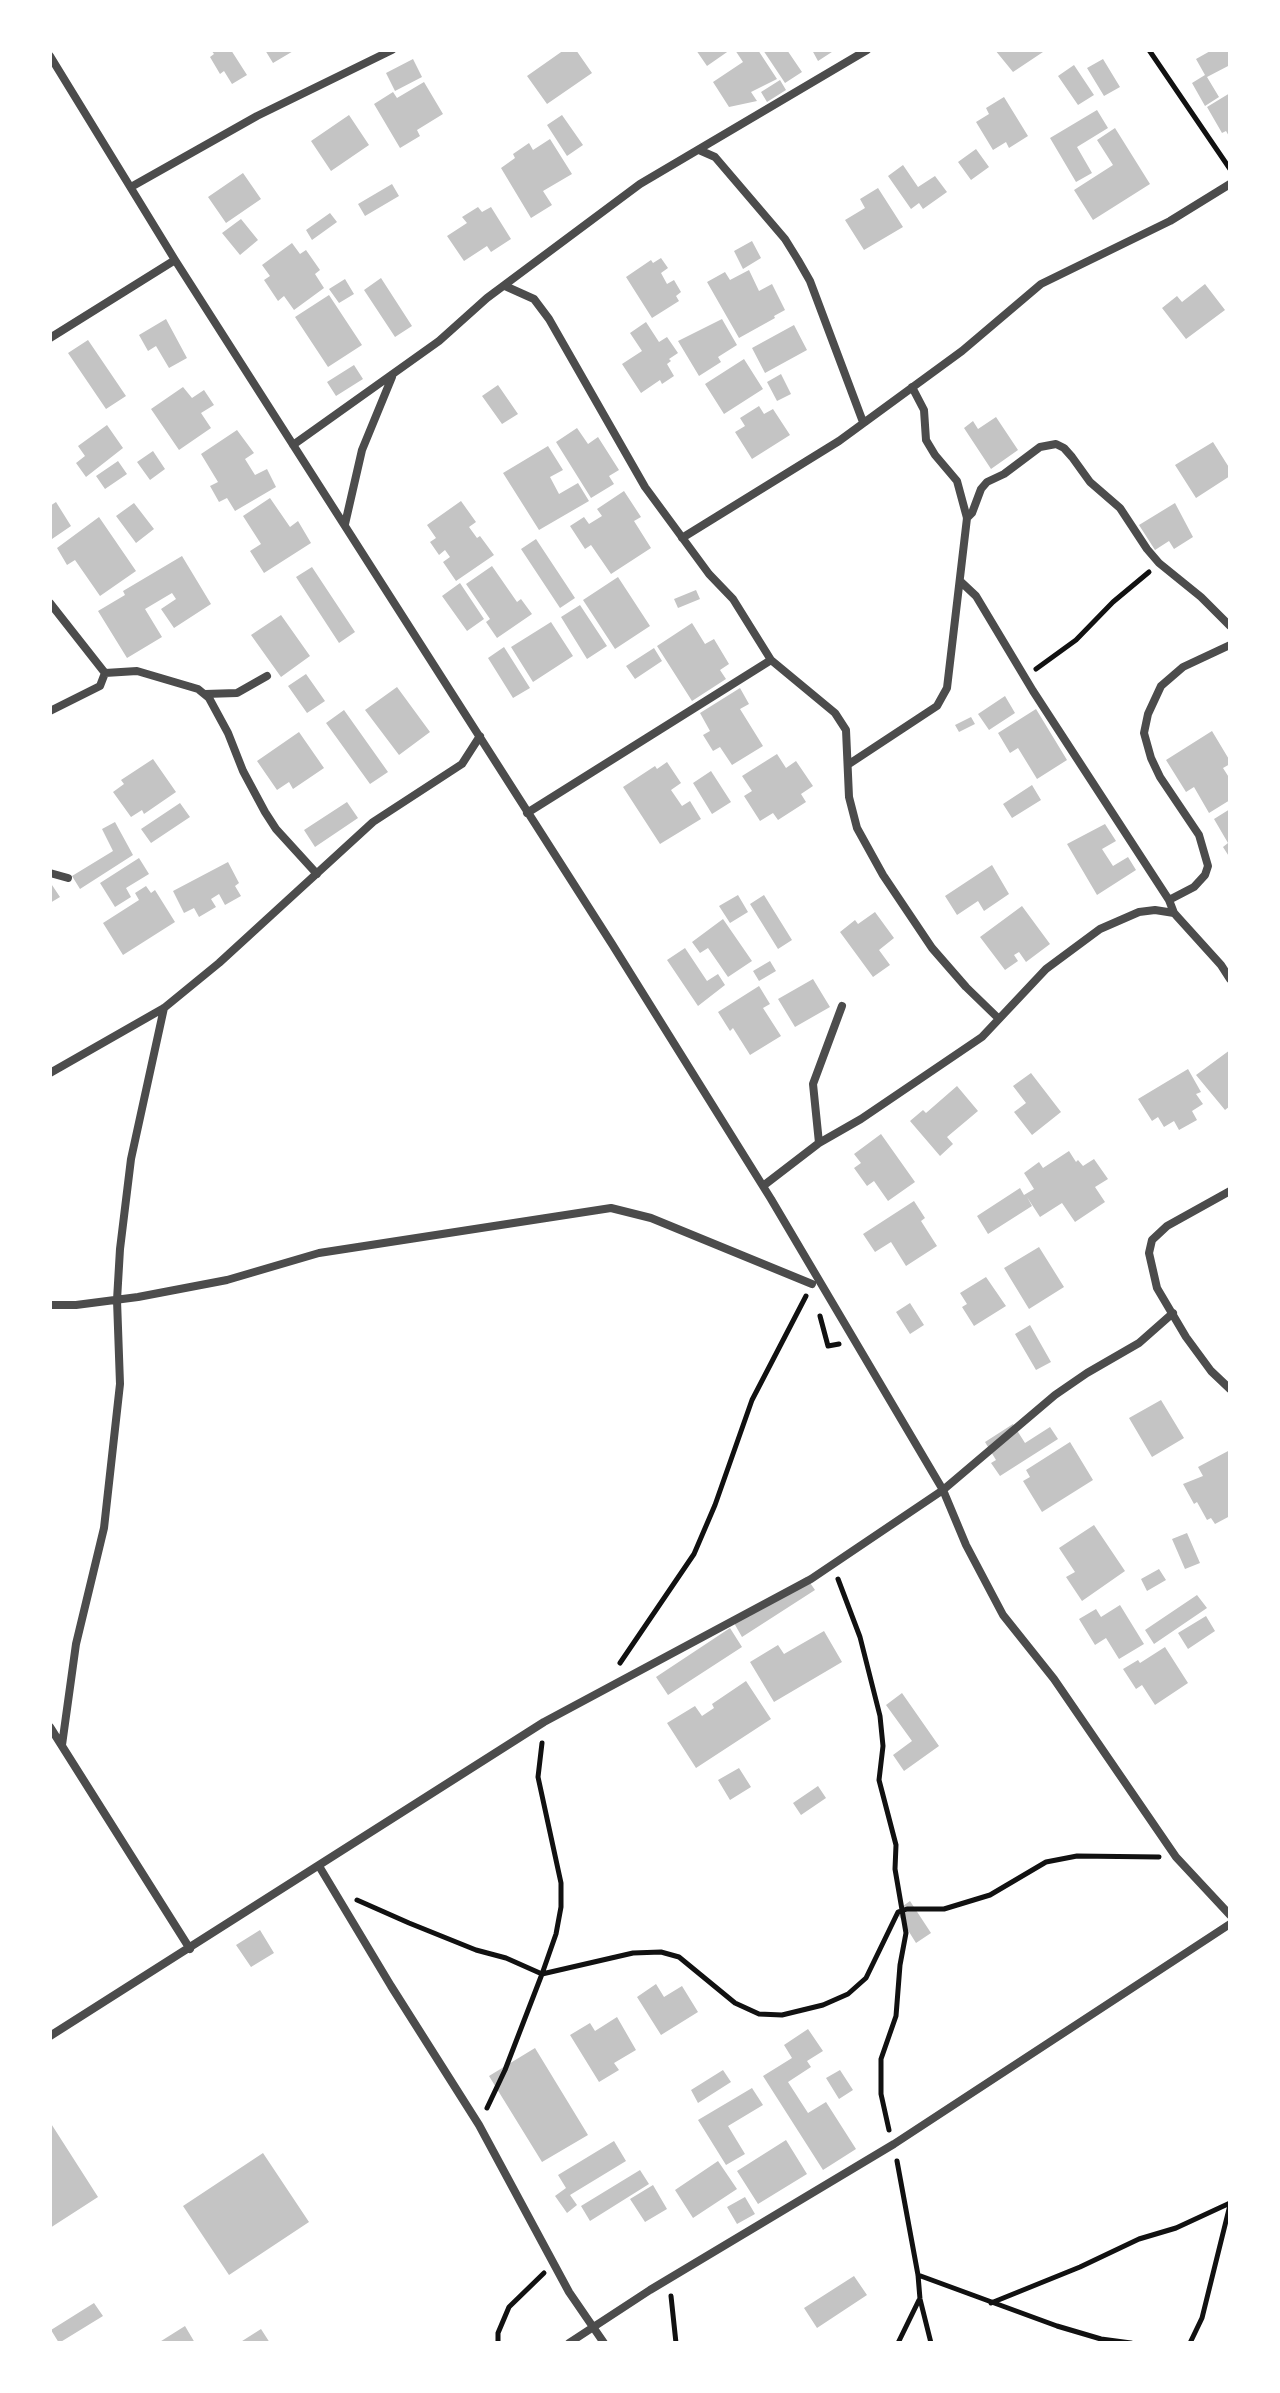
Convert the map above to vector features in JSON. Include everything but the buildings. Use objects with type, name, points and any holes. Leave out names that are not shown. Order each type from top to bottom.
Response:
[{"type":"street","points":[[131,187],[257,116],[392,50]]},
{"type":"street","points":[[293,445],[392,376],[640,184],[867,50]]},
{"type":"street","points":[[50,56],[175,260],[763,1186],[943,1490],[966,1545],[1003,1615],[1054,1679],[1176,1857],[1230,1915]]},
{"type":"street","points":[[699,150],[715,157],[785,239],[798,260],[810,281],[863,422]]},
{"type":"street","points":[[682,538],[807,463],[962,351],[1041,284],[1170,221],[1230,184]]},
{"type":"street","points":[[50,338],[175,260]]},
{"type":"street","points":[[505,286],[534,299],[549,319],[645,487],[709,574],[733,599],[771,660],[835,713],[846,730],[849,797],[857,828],[883,875],[932,948],[998,1018]]},
{"type":"street","points":[[345,524],[362,450],[392,376]]},
{"type":"street","points":[[849,764],[937,706],[947,688],[967,518],[957,481],[926,440],[924,410],[912,387]]},
{"type":"street","points":[[967,518],[987,482],[1004,474],[1040,447],[1056,444],[1064,448],[1090,482],[1120,508],[1159,563],[1201,597],[1230,626]]},
{"type":"street","points":[[960,581],[976,596],[1169,900],[1174,913],[1230,979]]},
{"type":"street","points":[[50,603],[105,673]]},
{"type":"street","points":[[1169,900],[1194,887],[1205,875],[1208,866],[1199,835],[1160,777],[1151,758],[1144,733],[1148,714],[1161,686],[1183,667],[1230,645]]},
{"type":"street","points":[[527,813],[771,660]]},
{"type":"street","points":[[105,673],[137,671],[198,689],[205,694],[228,733],[243,771],[265,812],[276,829],[317,874]]},
{"type":"street","points":[[50,711],[100,686],[105,673]]},
{"type":"street","points":[[205,694],[237,693],[267,676]]},
{"type":"street","points":[[50,1073],[164,1008],[219,963],[390,809],[455,770],[470,755],[480,736]]},
{"type":"street","points":[[50,873],[68,878]]},
{"type":"street","points":[[763,1186],[819,1143],[861,1119],[982,1037],[1046,969],[1100,929],[1139,912],[1155,910],[1174,913]]},
{"type":"street","points":[[819,1143],[813,1084],[842,1006]]},
{"type":"street","points":[[62,1745],[76,1644],[104,1528],[120,1384],[117,1300],[131,1159],[164,1008]]},
{"type":"street","points":[[1230,1191],[1167,1226],[1152,1240],[1149,1253],[1157,1288],[1186,1337],[1211,1371],[1230,1389]]},
{"type":"street","points":[[50,1305],[117,1300],[227,1280],[319,1253],[611,1208],[651,1218],[812,1284]]},
{"type":"street","points":[[50,2036],[544,1722],[811,1579],[943,1490],[1055,1395],[1139,1343],[1173,1313]]},
{"type":"street","points":[[50,1727],[190,1949]]},
{"type":"street","points":[[319,1866],[479,2125],[569,2292],[604,2343]]},
{"type":"street","points":[[569,2343],[669,2279],[894,2145],[1230,1924]]},
{"type":"path","points":[[1149,50],[1230,169]]},
{"type":"path","points":[[1024,674],[1059,655],[1113,602],[1159,563]]},
{"type":"path","points":[[607,1688],[633,1641],[694,1554],[752,1400],[812,1284]]},
{"type":"path","points":[[833,1563],[860,1637],[880,1716],[883,1746],[879,1780],[896,1845],[895,1869],[906,1933],[896,2016],[881,2059],[881,2094],[894,2145],[920,2299],[931,2343]]},
{"type":"path","points":[[479,2125],[505,2070],[556,1934],[561,1883],[538,1777],[544,1722]]},
{"type":"path","points":[[334,1891],[542,1974],[633,1953],[661,1952],[679,1957],[735,2003],[759,2014],[782,2015],[823,2005],[848,1994],[866,1978],[898,1912],[962,1905],[990,1895],[1046,1862],[1077,1856],[1176,1857]]},
{"type":"path","points":[[991,2303],[1139,2239],[1176,2228],[1230,2204]]},
{"type":"path","points":[[1190,2343],[1202,2318],[1230,2204]]},
{"type":"path","points":[[498,2343],[498,2333],[509,2307],[554,2265]]},
{"type":"path","points":[[918,2275],[1101,2339],[1131,2343]]},
{"type":"path","points":[[669,2279],[676,2343]]},
{"type":"path","points":[[898,2343],[920,2299]]}]
